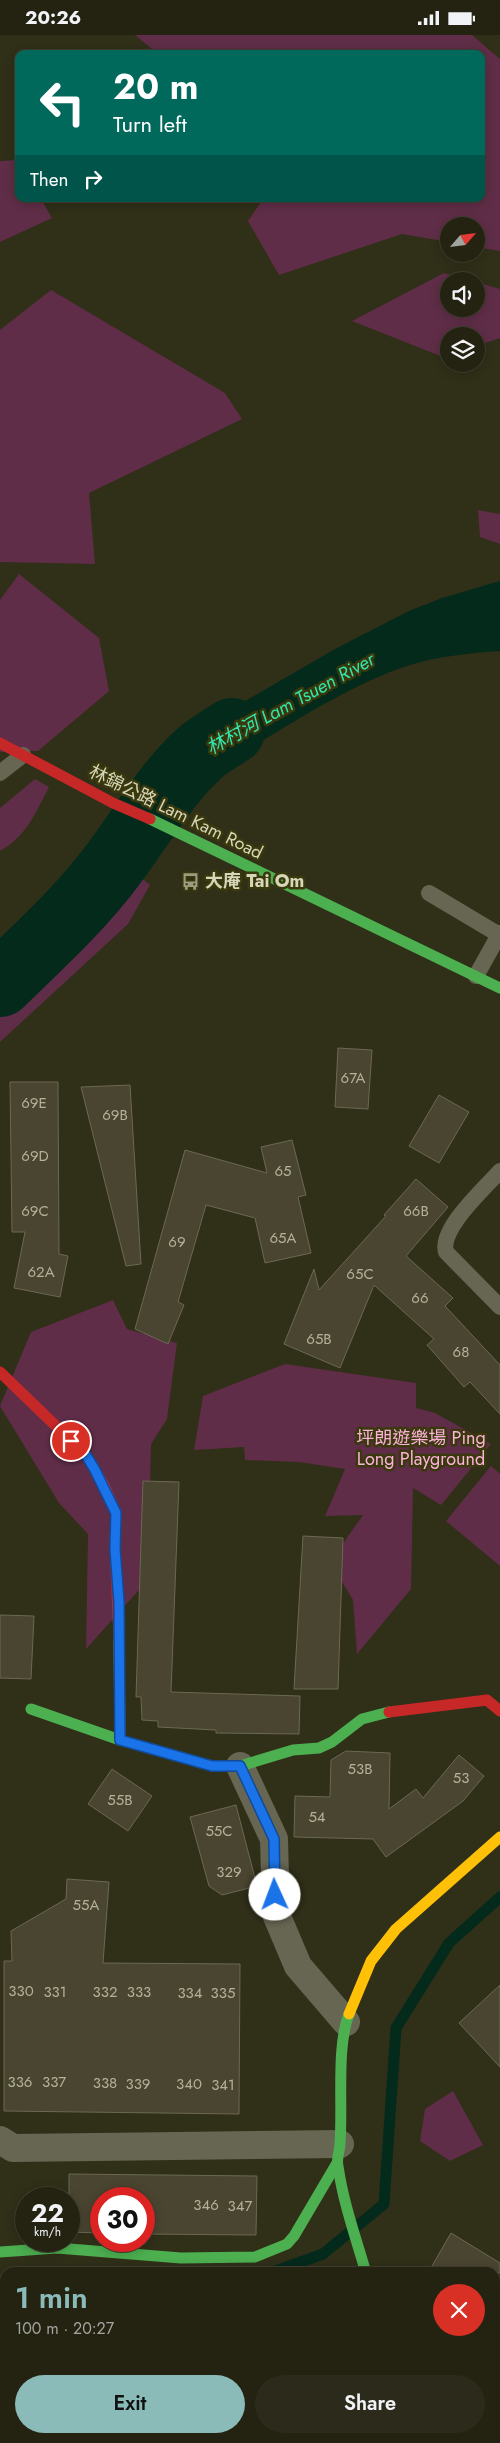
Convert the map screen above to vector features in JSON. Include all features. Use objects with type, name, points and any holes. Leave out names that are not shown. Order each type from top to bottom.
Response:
[{"type":"street","name":"林錦公路 Lam Kam Road","points":[[0,743],[112,803],[182,833],[500,988]]},
{"type":"street","points":[[0,1371],[86,1455],[104,1485],[116,1513],[115,1549],[119,1602],[120,1740]]},
{"type":"street","points":[[31,1709],[120,1740],[212,1766],[240,1766],[293,1750],[320,1748],[332,1742],[362,1719],[385,1713],[487,1700],[500,1711]]},
{"type":"street","points":[[240,1766],[274,1839],[276,1914],[298,1966],[346,2022]]},
{"type":"street","points":[[364,2267],[345,2201],[339,2153],[341,2071],[346,2022],[371,1961],[396,1929],[500,1837]]},
{"type":"street","points":[[0,2140],[13,2148],[339,2153]]},
{"type":"street","points":[[0,2252],[57,2248],[181,2258],[256,2257],[287,2244],[294,2236],[339,2153]]},
{"type":"lane","points":[[0,773],[23,755]]},
{"type":"lane","points":[[429,893],[499,934],[476,976]]},
{"type":"lane","points":[[500,1171],[458,1218],[445,1237],[444,1244],[446,1251],[500,1307]]},
{"type":"green space","points":[[135,35],[472,35],[500,59],[500,251],[485,248],[485,217],[440,217],[440,240],[402,234],[279,275],[248,221],[261,202],[485,202],[485,50],[153,50]]},
{"type":"green space","points":[[15,160],[15,202],[43,202],[52,218],[0,242],[0,161]]},
{"type":"green space","points":[[440,275],[440,317],[485,317],[485,285],[500,289],[500,338],[485,343],[485,327],[440,327],[440,356],[352,321]]},
{"type":"green space","points":[[51,290],[225,393],[242,419],[89,493],[95,564],[0,562],[0,330]]},
{"type":"green space","points":[[478,510],[500,514],[500,544],[480,537]]},
{"type":"green space","points":[[19,574],[99,638],[109,691],[38,751],[0,752],[0,600]]},
{"type":"green space","points":[[35,779],[49,787],[35,815],[24,831],[17,839],[0,851],[0,808]]},
{"type":"green space","points":[[133,871],[150,885],[128,924],[0,1042],[0,997],[40,962]]},
{"type":"green space","points":[[113,1300],[127,1329],[177,1343],[167,1419],[151,1444],[148,1580],[86,1649],[88,1534],[59,1503],[0,1406],[31,1332]]},
{"type":"green space","name":"坪朗遊樂場 Ping Long Playground","points":[[285,1364],[416,1383],[416,1408],[435,1413],[491,1444],[441,1505],[413,1488],[411,1589],[357,1654],[353,1600],[330,1562],[363,1515],[325,1516],[345,1469],[299,1462],[245,1460],[244,1447],[194,1450],[203,1396]]},
{"type":"green space","points":[[491,1466],[500,1474],[500,1566],[446,1521]]},
{"type":"green space","points":[[453,2091],[483,2145],[450,2161],[420,2141],[425,2109]]},
{"type":"water","points":[[500,581],[500,651],[432,659],[389,672],[309,713],[200,779],[178,789],[165,793],[157,787],[151,777],[165,752],[216,718],[335,649],[409,611],[442,598]]},
{"type":"building","points":[[338,1048],[372,1050],[368,1109],[335,1107]]},
{"type":"building","points":[[10,1082],[58,1082],[59,1254],[68,1256],[60,1297],[14,1288],[25,1232],[12,1232]]},
{"type":"building","points":[[130,1085],[141,1264],[126,1266],[81,1087]]},
{"type":"building","points":[[439,1095],[469,1112],[439,1163],[409,1146]]},
{"type":"building","points":[[292,1140],[306,1195],[298,1197],[311,1253],[265,1263],[255,1218],[206,1205],[178,1302],[184,1305],[168,1344],[135,1329],[185,1150],[267,1173],[261,1147]]},
{"type":"building","points":[[416,1179],[448,1207],[406,1256],[453,1298],[445,1306],[500,1365],[500,1414],[470,1382],[464,1387],[427,1345],[434,1339],[374,1285],[340,1368],[284,1344],[314,1269],[319,1290],[386,1216],[384,1215]]},
{"type":"building","points":[[143,1481],[179,1482],[171,1692],[300,1696],[299,1734],[216,1733],[216,1730],[158,1727],[158,1721],[142,1720],[141,1697],[136,1697]]},
{"type":"building","points":[[303,1536],[343,1538],[338,1689],[294,1689]]},
{"type":"building","points":[[0,1615],[34,1616],[31,1679],[0,1678]]},
{"type":"building","points":[[346,1751],[390,1753],[389,1809],[416,1789],[423,1798],[459,1755],[484,1776],[463,1801],[386,1857],[373,1839],[294,1837],[295,1796],[330,1797],[331,1760]]},
{"type":"building","points":[[112,1769],[152,1796],[128,1831],[88,1804]]},
{"type":"building","points":[[236,1805],[257,1886],[222,1895],[209,1886],[190,1817]]},
{"type":"building","points":[[67,1879],[109,1882],[103,1963],[240,1964],[239,2114],[4,2111],[4,1961],[12,1961],[11,1931],[66,1899]]},
{"type":"building","points":[[500,1985],[500,2067],[459,2023]]},
{"type":"building","points":[[69,2174],[257,2176],[256,2235],[155,2234],[155,2187],[90,2187],[90,2233],[80,2232],[80,2187],[69,2187]]},
{"type":"building","points":[[451,2233],[500,2263],[500,2267],[431,2267]]},
{"type":"waterway","name":"林村河 Lam Tsuen River","points":[[0,984],[59,927],[100,882],[176,778],[205,749],[232,731]]},
{"type":"waterway","points":[[287,2267],[323,2254],[384,2204],[396,2028],[449,1943],[500,1897]]},
{"type":"traffic: fast","points":[[150,819],[500,988]]},
{"type":"traffic: fast","points":[[31,1709],[120,1740],[212,1766],[240,1766],[293,1750],[319,1748],[332,1742],[362,1719],[389,1712]]},
{"type":"traffic: fast","points":[[349,2014],[345,2027],[341,2060],[341,2128],[338,2163],[346,2206],[364,2267]]},
{"type":"traffic: fast","points":[[0,2252],[57,2248],[181,2258],[255,2257],[287,2244],[294,2236],[337,2163]]},
{"type":"traffic: slow","points":[[119,1639],[120,1740]]},
{"type":"traffic: slow","points":[[349,2014],[371,1961],[396,1929],[500,1837]]},
{"type":"traffic: jam","points":[[0,743],[113,803],[150,819]]},
{"type":"traffic: jam","points":[[0,1372],[86,1455],[104,1485],[116,1513],[115,1549],[119,1639]]},
{"type":"traffic: jam","points":[[389,1712],[487,1700],[500,1711]]},
{"type":"place","name":"大庵 Tai Om","points":[[191,881]]},
{"type":"route","points":[[71,1441],[86,1455],[104,1485],[116,1513],[115,1549],[119,1602],[120,1740],[212,1766],[240,1766],[274,1839],[275,1895]]}]
